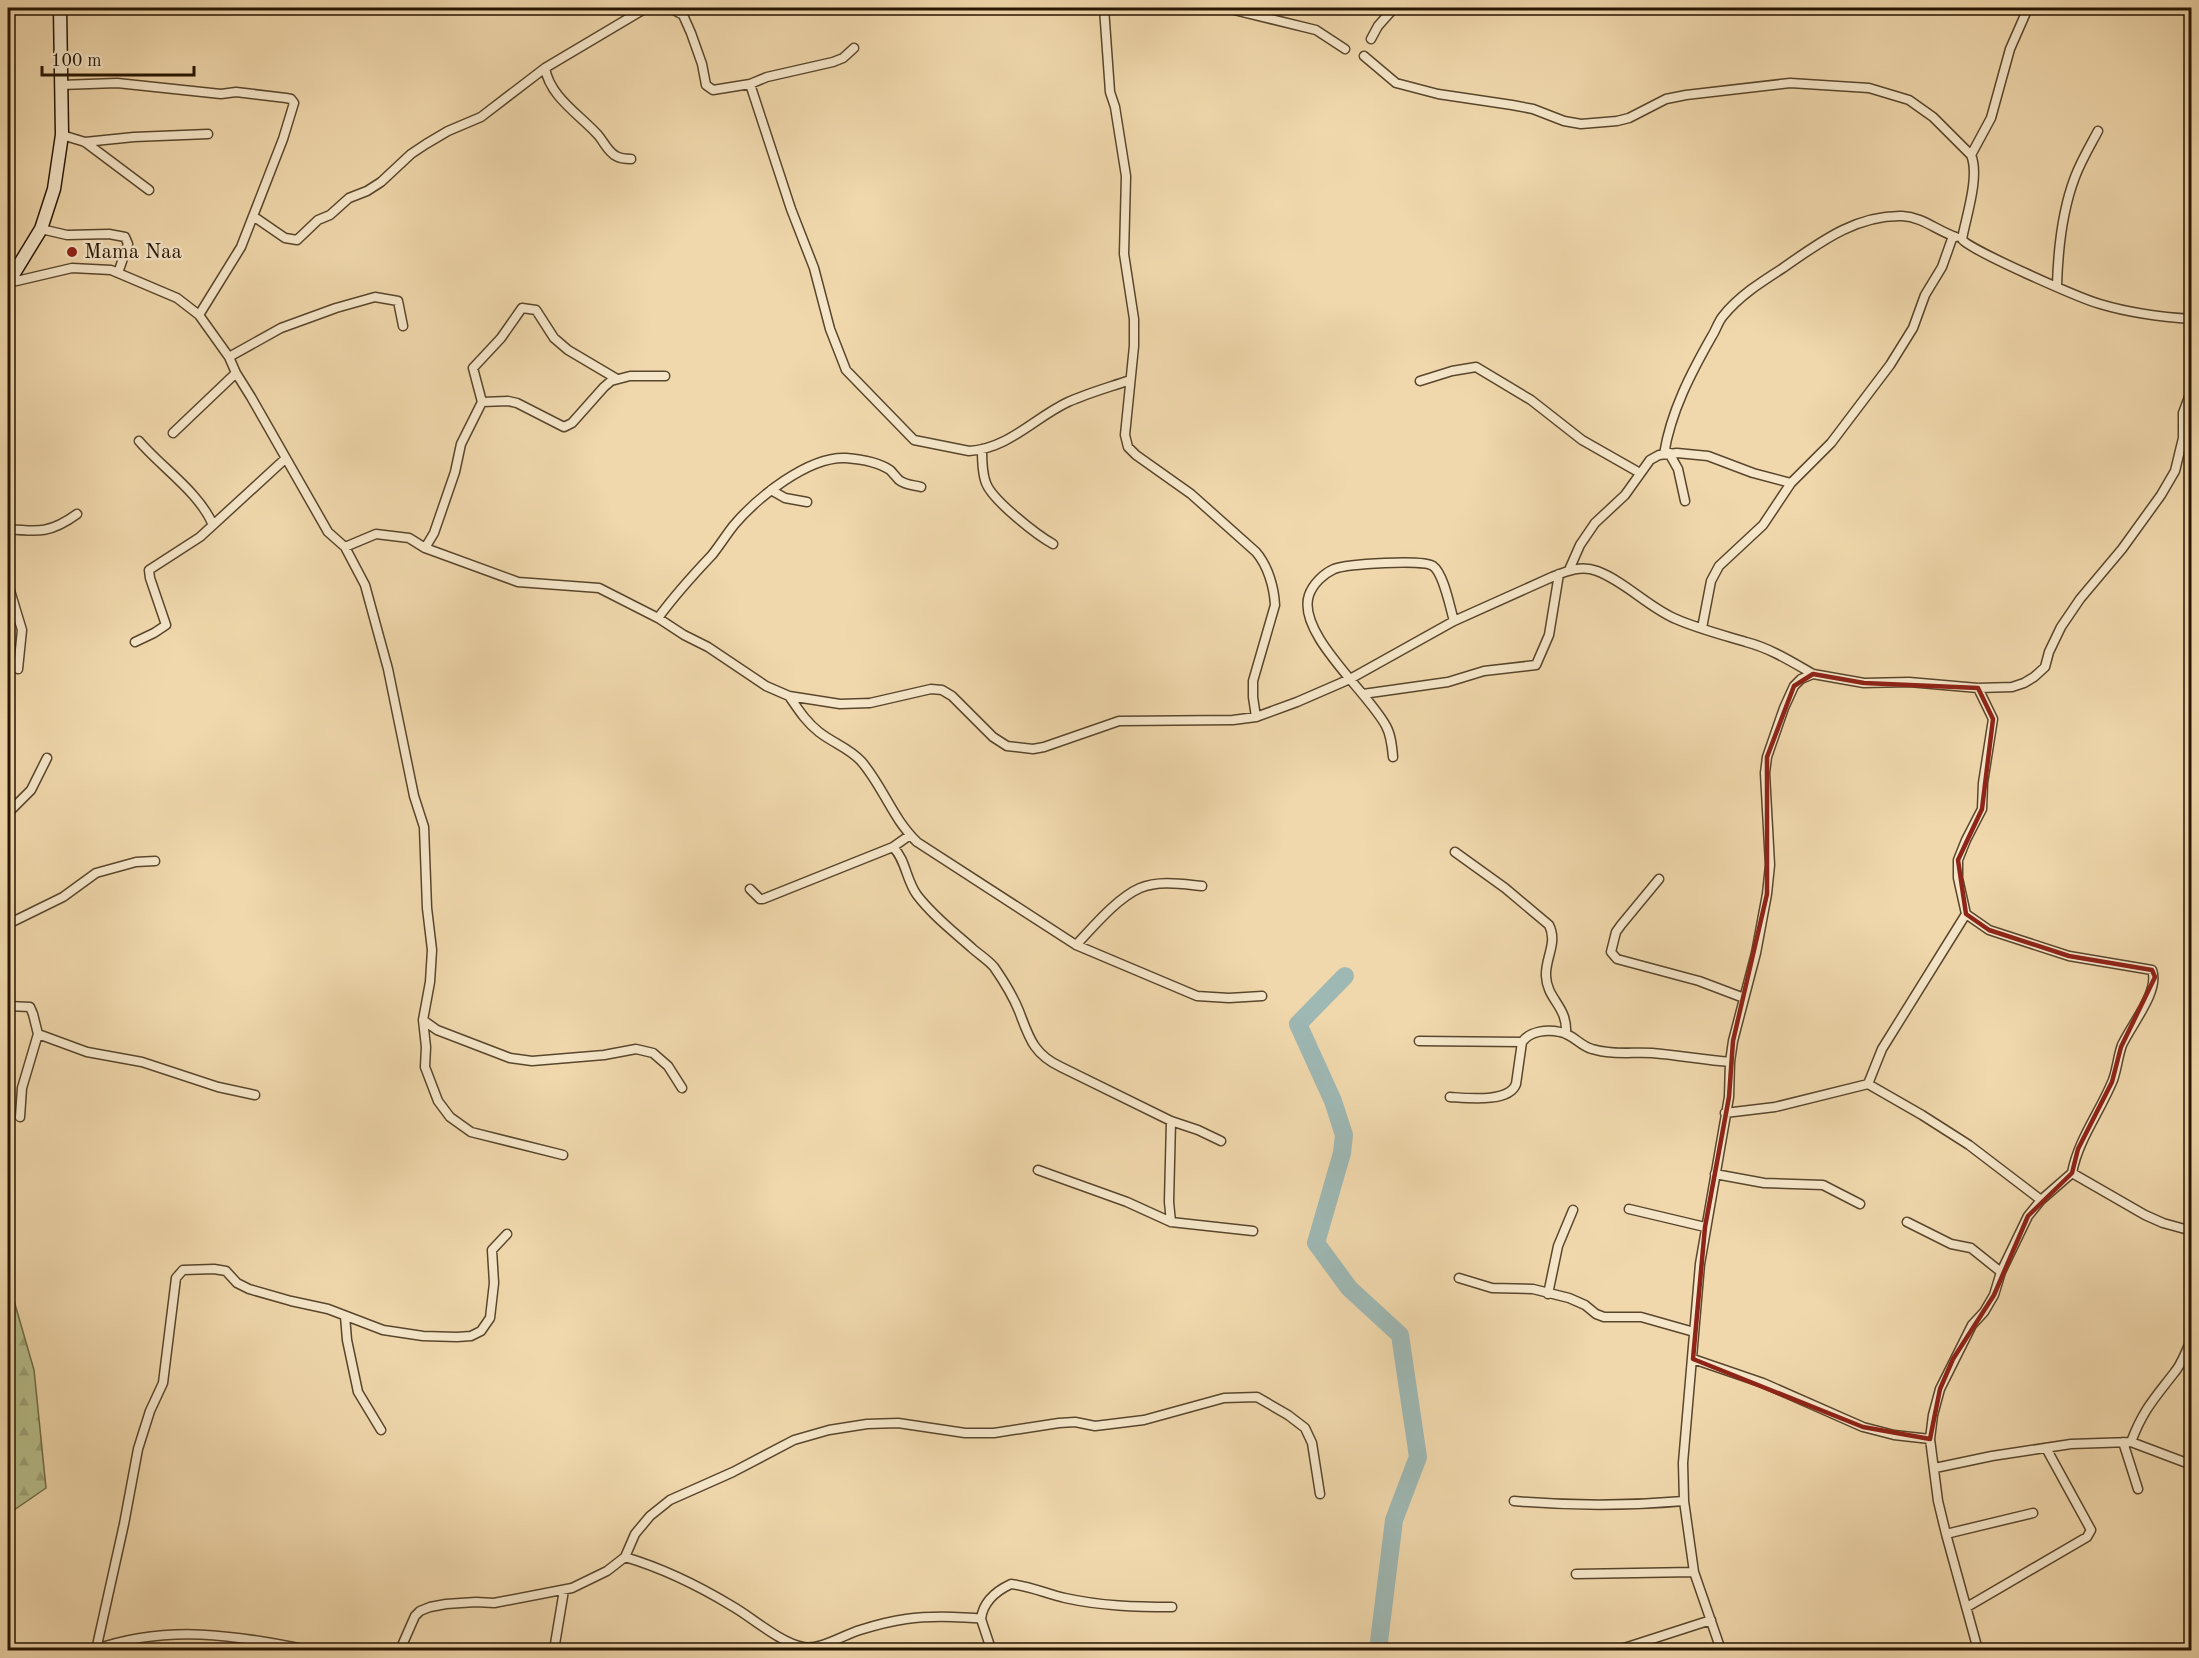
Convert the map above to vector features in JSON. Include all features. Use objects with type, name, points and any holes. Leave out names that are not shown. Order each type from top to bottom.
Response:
[{"type":"street","points":[[8,283],[41,229],[54,189],[62,135],[60,8]]},
{"type":"street","points":[[253,216],[285,238],[297,240],[318,220],[330,215],[349,198],[381,182],[411,154],[426,144],[448,131],[481,117],[545,68],[646,8]]},
{"type":"street","points":[[670,8],[683,15],[708,88],[713,90],[750,84],[767,77],[832,62],[843,58],[854,48]]},
{"type":"street","points":[[1104,8],[1110,92],[1115,107],[1126,176],[1125,254],[1134,319],[1134,346],[1125,435],[1128,447],[1136,455],[1191,494],[1256,552],[1263,561],[1275,593],[1275,605],[1253,681],[1252,697],[1256,717]]},
{"type":"street","points":[[1226,8],[1316,30],[1345,49]]},
{"type":"street","points":[[1371,39],[1378,26],[1394,8]]},
{"type":"street","points":[[1971,155],[1991,118],[2010,49],[2028,8]]},
{"type":"street","points":[[1364,56],[1396,83],[1438,94],[1533,109],[1563,121],[1581,124],[1623,120],[1666,99],[1686,95],[1790,83],[1869,88],[1909,100],[1933,117],[1971,155],[1974,161],[1974,176],[1957,238],[1926,295],[1913,328],[1890,365],[1831,443],[1791,483],[1763,525],[1719,566],[1711,581],[1702,628]]},
{"type":"street","points":[[545,68],[546,74],[561,99],[598,135],[609,151],[615,156],[631,159]]},
{"type":"street","points":[[61,84],[117,83],[221,94],[236,92],[291,99],[294,103],[283,139],[241,247],[199,315]]},
{"type":"street","points":[[750,84],[813,268],[830,329],[846,370],[914,440],[969,451],[982,450],[1015,436],[1068,402],[1130,380]]},
{"type":"street","points":[[2057,286],[2058,252],[2067,208],[2075,178],[2097,131]]},
{"type":"street","points":[[85,142],[134,137],[208,134]]},
{"type":"street","points":[[62,135],[85,142],[149,190]]},
{"type":"street","points":[[1685,501],[1678,469],[1667,453],[1670,430],[1682,392],[1720,318],[1763,280],[1843,229],[1896,216],[1918,219],[1988,256],[2100,304],[2158,317],[2192,319]]},
{"type":"street","points":[[41,229],[67,235],[109,234],[125,237],[128,244],[118,273]]},
{"type":"street","points":[[8,283],[72,268],[111,270],[177,298],[199,315],[229,357],[328,532],[345,547],[365,585],[379,632],[414,796],[424,827],[427,908],[432,951],[430,982],[423,1020],[426,1047],[425,1067],[438,1101],[450,1117],[471,1132],[563,1155]]},
{"type":"street","points":[[229,357],[281,328],[375,297],[398,301],[403,326]]},
{"type":"street","points":[[425,548],[434,533],[456,472],[461,444],[482,402],[473,368],[501,338],[522,308],[536,310],[554,338],[568,350],[617,379]]},
{"type":"street","points":[[1420,381],[1476,366],[1531,400],[1582,440],[1640,473]]},
{"type":"street","points":[[173,433],[236,373]]},
{"type":"street","points":[[482,402],[517,403],[564,427],[572,423],[604,387],[617,379],[630,376],[665,376]]},
{"type":"street","points":[[345,547],[376,534],[409,538],[425,548],[518,582],[599,588],[658,618],[708,647],[766,686],[789,696],[840,704],[870,703],[931,689],[942,690],[952,696],[993,737],[1007,746],[1026,749],[1044,747],[1119,721],[1233,720],[1256,717],[1350,679],[1454,621],[1559,574],[1585,568],[1597,571],[1624,586],[1656,609],[1677,620],[1721,636],[1748,642],[1784,657],[1813,674],[1864,683],[1909,682],[1978,688],[2018,686],[2034,677],[2044,667],[2061,627],[2080,599],[2122,549],[2161,495],[2175,471],[2187,438],[2183,413],[2192,389]]},
{"type":"street","points":[[139,441],[159,464],[207,509],[213,525]]},
{"type":"street","points":[[982,450],[982,468],[988,488],[1034,533],[1053,544]]},
{"type":"street","points":[[1569,570],[1587,534],[1625,495],[1650,460],[1667,453],[1708,456],[1753,473],[1791,483]]},
{"type":"street","points":[[658,618],[681,587],[712,554],[735,524],[771,490],[813,465],[826,460],[842,458],[867,462],[885,468],[903,483],[921,487]]},
{"type":"street","points":[[135,642],[166,625],[166,619],[157,602],[149,570],[200,537],[285,459]]},
{"type":"street","points":[[771,490],[789,499],[807,502]]},
{"type":"street","points":[[8,529],[48,530],[63,525],[77,514]]},
{"type":"street","points":[[1393,757],[1386,725],[1321,641],[1308,610],[1310,592],[1319,579],[1346,565],[1415,562],[1428,564],[1439,573],[1454,621]]},
{"type":"street","points":[[1363,694],[1448,682],[1484,671],[1536,665],[1549,635],[1559,574]]},
{"type":"street","points":[[8,584],[22,630],[18,669]]},
{"type":"street","points":[[1721,1650],[1694,1572],[1684,1501],[1683,1463],[1693,1359],[1696,1297],[1705,1227],[1716,1174],[1730,1080],[1733,1041],[1756,953],[1767,894],[1770,865],[1765,773],[1767,757],[1794,686],[1801,679],[1813,674]]},
{"type":"street","points":[[1978,688],[1993,719],[1983,783],[1982,809],[1958,860],[1958,878],[1966,914],[1989,930],[2069,956],[2152,970],[2155,977],[2146,1002],[2121,1047],[2112,1082],[2078,1149],[2072,1173],[2041,1200],[2028,1216],[2001,1272],[1994,1295],[1984,1312],[1972,1325],[1940,1389],[1933,1415],[1930,1439],[1938,1501],[1978,1650]]},
{"type":"street","points":[[789,696],[804,718],[819,733],[850,750],[862,762],[892,813],[916,842],[1076,945],[1197,996],[1229,998],[1262,996]]},
{"type":"street","points":[[8,813],[31,790],[46,758]]},
{"type":"street","points":[[750,889],[760,899],[763,899],[893,847],[910,835]]},
{"type":"street","points":[[893,847],[900,854],[909,882],[916,894],[939,919],[993,966],[1018,1009],[1027,1036],[1050,1062],[1171,1121],[1221,1141]]},
{"type":"street","points":[[1455,852],[1505,888],[1549,925],[1553,943],[1546,976],[1549,993],[1563,1011],[1567,1023],[1566,1034]]},
{"type":"street","points":[[8,924],[63,897],[96,873],[136,862],[154,861]]},
{"type":"street","points":[[1659,879],[1616,932],[1611,952],[1617,959],[1699,981],[1744,998]]},
{"type":"street","points":[[1076,945],[1106,914],[1139,888],[1162,884],[1202,886]]},
{"type":"street","points":[[1868,1084],[1882,1049],[1966,914]]},
{"type":"street","points":[[8,1006],[30,1007],[38,1034],[22,1088],[20,1117]]},
{"type":"street","points":[[423,1020],[437,1030],[510,1058],[532,1061],[604,1056],[636,1049],[653,1053],[668,1066],[682,1088]]},
{"type":"street","points":[[1450,1097],[1475,1098],[1508,1094],[1516,1084],[1522,1042],[1533,1033],[1559,1032],[1592,1049],[1618,1053],[1653,1053],[1730,1062]]},
{"type":"street","points":[[38,1034],[87,1052],[142,1062],[218,1087],[255,1095]]},
{"type":"street","points":[[1419,1041],[1522,1042]]},
{"type":"street","points":[[1725,1113],[1775,1107],[1868,1084],[1968,1145],[2041,1200]]},
{"type":"street","points":[[1171,1121],[1169,1202],[1171,1222]]},
{"type":"street","points":[[1038,1170],[1126,1202],[1171,1222],[1253,1231]]},
{"type":"street","points":[[2072,1173],[2145,1215],[2192,1231]]},
{"type":"street","points":[[1716,1174],[1764,1183],[1824,1185],[1860,1204]]},
{"type":"street","points":[[1629,1209],[1705,1227]]},
{"type":"street","points":[[1548,1294],[1558,1246],[1572,1210]]},
{"type":"street","points":[[1907,1222],[1951,1244],[1971,1248],[2001,1272]]},
{"type":"street","points":[[308,1650],[202,1634],[168,1634],[138,1638],[95,1650],[124,1524],[138,1449],[150,1411],[164,1383],[176,1278],[183,1270],[189,1268],[226,1271],[237,1283],[249,1289],[328,1309],[383,1330],[442,1338],[471,1336],[481,1331],[490,1318],[494,1283],[492,1250],[507,1234]]},
{"type":"street","points":[[1459,1278],[1492,1288],[1533,1289],[1569,1298],[1604,1317],[1641,1317],[1694,1332]]},
{"type":"street","points":[[345,1316],[347,1340],[358,1392],[381,1430]]},
{"type":"street","points":[[2138,1489],[2127,1442],[2160,1389],[2176,1372],[2192,1339]]},
{"type":"street","points":[[1693,1359],[1763,1383],[1863,1427],[1894,1435],[1930,1439]]},
{"type":"street","points":[[400,1650],[415,1616],[430,1607],[476,1602],[494,1603],[564,1590],[607,1571],[625,1557],[635,1534],[650,1516],[670,1500],[733,1472],[794,1440],[829,1430],[867,1424],[898,1423],[965,1433],[994,1433],[1075,1422],[1095,1426],[1144,1420],[1224,1398],[1257,1396],[1305,1428],[1312,1443],[1320,1494]]},
{"type":"street","points":[[1935,1468],[1992,1456],[2071,1444],[2127,1442],[2192,1465]]},
{"type":"street","points":[[1967,1607],[2087,1537],[2091,1530],[2046,1448]]},
{"type":"street","points":[[1514,1501],[1561,1505],[1643,1505],[1684,1501]]},
{"type":"street","points":[[1946,1534],[2033,1513]]},
{"type":"street","points":[[625,1557],[650,1564],[732,1605],[788,1641],[804,1647],[816,1646],[858,1630],[906,1617],[981,1619]]},
{"type":"street","points":[[1576,1574],[1694,1572]]},
{"type":"street","points":[[995,1650],[990,1646],[981,1619],[982,1608],[988,1600],[1011,1584],[1100,1605],[1172,1607]]},
{"type":"street","points":[[554,1650],[564,1590]]},
{"type":"street","points":[[1618,1650],[1711,1620]]},
{"type":"highlighted area","points":[[1813,674],[1864,683],[1978,688],[1993,719],[1982,809],[1958,860],[1966,914],[1989,930],[2069,956],[2152,970],[2155,977],[2121,1047],[2112,1082],[2078,1149],[2072,1173],[2028,1216],[1994,1295],[1953,1359],[1940,1389],[1930,1439],[1863,1427],[1693,1359],[1705,1227],[1729,1097],[1733,1041],[1767,894],[1767,757],[1794,686]]},
{"type":"green space","points":[[8,1280],[34,1370],[46,1488],[11,1512],[8,1510]]},
{"type":"waterway","points":[[1345,976],[1298,1024],[1333,1101],[1344,1135],[1342,1153],[1316,1243],[1349,1288],[1400,1335],[1418,1457],[1394,1520],[1378,1650]]},
{"type":"place","name":"Mama Naa","points":[[72,252]]}]
